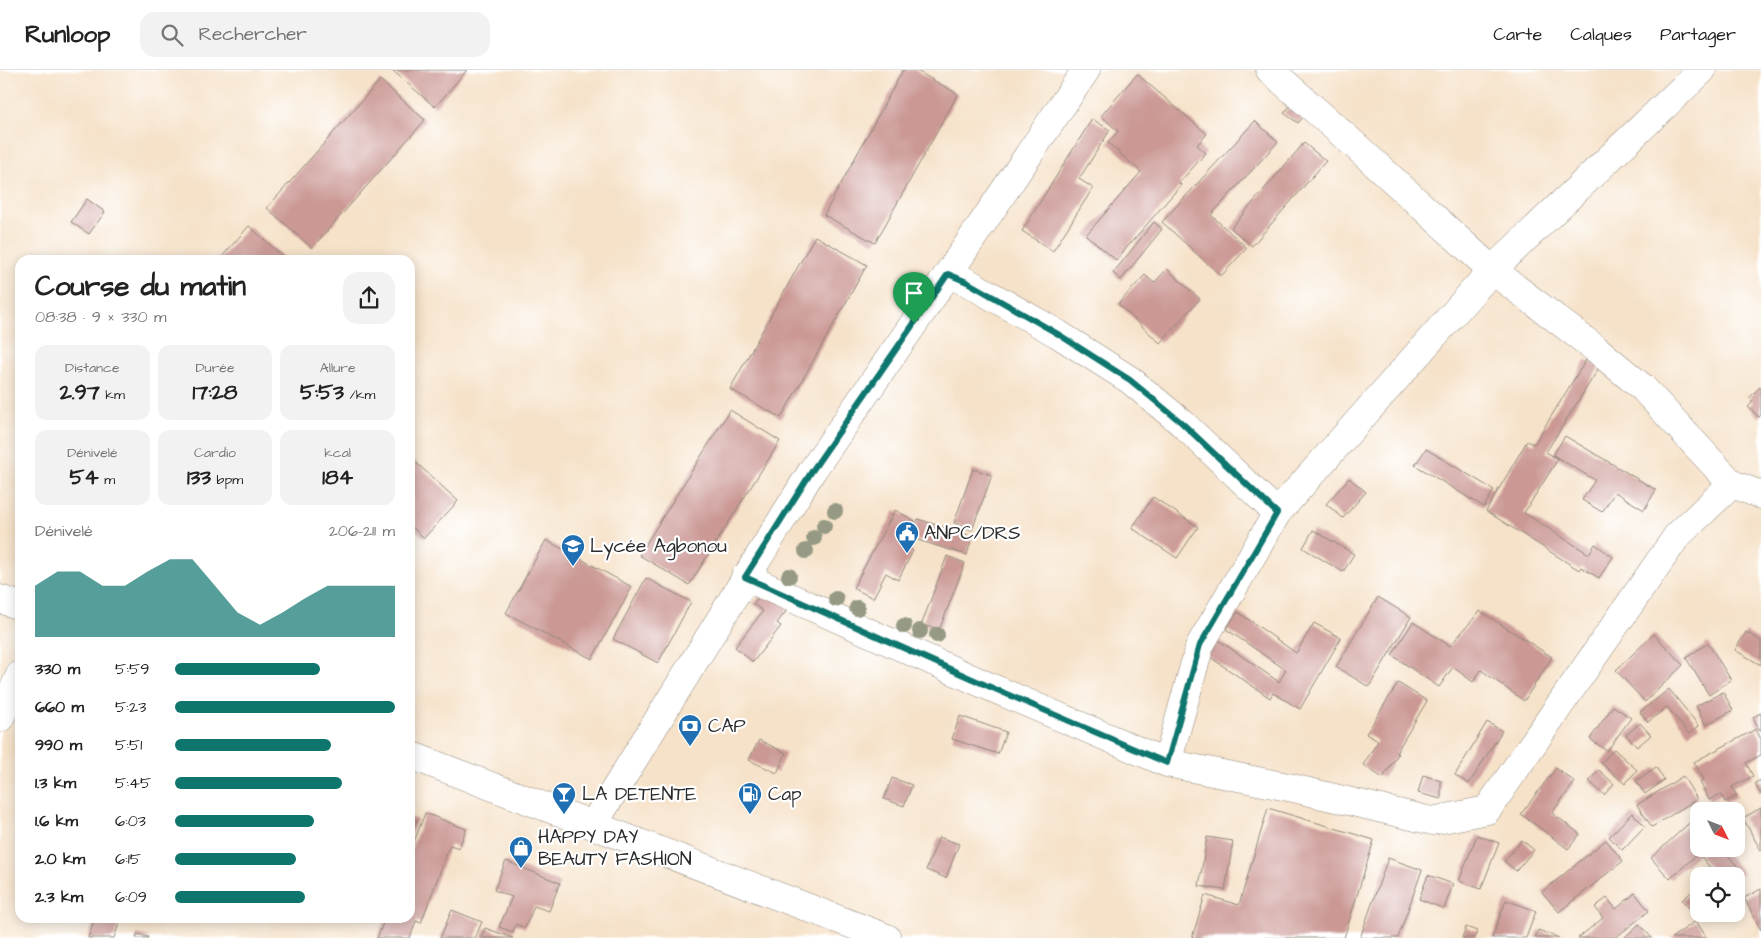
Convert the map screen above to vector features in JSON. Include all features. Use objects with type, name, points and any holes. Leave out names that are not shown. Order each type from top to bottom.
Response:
[{"type":"main road","points":[[593,825],[812,471],[1086,70]]},
{"type":"main road","points":[[1270,70],[1492,270],[1596,349],[1643,388],[1732,484],[1761,495]]},
{"type":"main road","points":[[1167,763],[1200,645],[1277,513],[1492,270],[1702,70]]},
{"type":"main road","points":[[948,274],[967,282],[1058,334],[1130,380],[1182,423],[1277,513]]},
{"type":"main road","points":[[745,577],[988,686],[1167,763],[1293,788],[1432,821],[1487,810],[1677,536],[1732,484]]},
{"type":"main road","points":[[0,599],[15,604]]},
{"type":"main road","points":[[0,718],[15,686]]},
{"type":"main road","points":[[415,757],[887,938]]},
{"type":"building","points":[[392,70],[467,70],[435,107]]},
{"type":"building","points":[[903,70],[915,70],[958,94],[875,243],[824,215]]},
{"type":"building","points":[[1137,74],[1207,134],[1197,145],[1206,153],[1116,260],[1086,235],[1141,172],[1108,143],[1118,131],[1101,116]]},
{"type":"building","points":[[380,80],[425,120],[312,248],[267,208]]},
{"type":"building","points":[[1290,106],[1304,116],[1298,123],[1284,113]]},
{"type":"building","points":[[1092,119],[1110,130],[1079,179],[1093,188],[1053,251],[1022,231]]},
{"type":"building","points":[[1255,121],[1278,142],[1211,215],[1247,248],[1221,276],[1162,222]]},
{"type":"building","points":[[1304,143],[1326,161],[1252,246],[1231,228]]},
{"type":"building","points":[[87,199],[105,212],[89,234],[71,222]]},
{"type":"building","points":[[1154,222],[1162,229],[1121,280],[1113,273]]},
{"type":"building","points":[[249,226],[281,255],[223,255]]},
{"type":"building","points":[[815,236],[867,265],[781,418],[730,389]]},
{"type":"building","points":[[1167,269],[1200,299],[1160,343],[1118,304],[1145,275],[1154,283]]},
{"type":"building","points":[[1586,360],[1599,368],[1546,452],[1558,459],[1524,513],[1589,554],[1595,544],[1613,557],[1599,578],[1581,567],[1579,570],[1486,511],[1527,441],[1534,444]]},
{"type":"building","points":[[1761,386],[1761,415],[1759,417],[1748,407],[1753,402],[1749,398]]},
{"type":"building","points":[[730,410],[780,441],[689,585],[639,555]]},
{"type":"building","points":[[1565,436],[1656,490],[1644,510],[1615,492],[1602,512],[1582,500],[1595,480],[1553,455]]},
{"type":"building","points":[[1426,449],[1494,490],[1484,507],[1415,465]]},
{"type":"building","points":[[415,462],[458,501],[424,538],[415,530]]},
{"type":"building","points":[[973,469],[992,475],[972,530],[954,523]]},
{"type":"building","points":[[1349,478],[1366,492],[1343,518],[1326,504]]},
{"type":"building","points":[[1153,497],[1198,527],[1177,558],[1132,528]]},
{"type":"building","points":[[895,510],[915,521],[902,545],[913,551],[898,580],[886,573],[873,598],[853,588]]},
{"type":"building","points":[[918,519],[972,537],[967,555],[911,538]]},
{"type":"building","points":[[1313,530],[1354,554],[1343,572],[1303,548]]},
{"type":"building","points":[[546,540],[632,587],[592,659],[506,613]]},
{"type":"building","points":[[947,556],[965,563],[940,628],[921,626]]},
{"type":"building","points":[[646,578],[691,602],[658,663],[613,639]]},
{"type":"building","points":[[765,590],[788,609],[777,623],[781,626],[753,662],[735,647],[763,611],[753,604]]},
{"type":"building","points":[[1378,597],[1411,617],[1369,687],[1336,667]]},
{"type":"building","points":[[1480,611],[1552,657],[1524,701],[1481,670],[1473,682],[1453,667],[1439,687],[1392,655],[1413,622],[1450,646]]},
{"type":"building","points":[[1238,612],[1296,653],[1314,623],[1341,638],[1300,709],[1273,693],[1270,698],[1207,655],[1217,639],[1279,682],[1286,670],[1226,629]]},
{"type":"building","points":[[1746,632],[1761,641],[1761,665],[1735,650]]},
{"type":"building","points":[[1654,634],[1683,665],[1645,702],[1616,670]]},
{"type":"building","points":[[1708,643],[1731,680],[1709,695],[1686,658]]},
{"type":"building","points":[[1398,683],[1427,701],[1383,778],[1363,765],[1378,741],[1366,734]]},
{"type":"building","points":[[1669,689],[1699,726],[1689,734],[1667,707],[1648,722],[1640,712]]},
{"type":"building","points":[[1723,692],[1733,710],[1706,725],[1696,706]]},
{"type":"building","points":[[1613,706],[1631,718],[1607,751],[1590,739]]},
{"type":"building","points":[[1761,713],[1761,731],[1760,731],[1753,717]]},
{"type":"building","points":[[960,716],[1006,732],[998,754],[952,739]]},
{"type":"building","points":[[1487,722],[1502,731],[1469,784],[1455,775]]},
{"type":"building","points":[[1640,723],[1651,735],[1637,747],[1626,735]]},
{"type":"building","points":[[1756,729],[1761,739],[1761,755],[1746,763],[1753,776],[1732,787],[1737,796],[1725,802],[1721,794],[1709,800],[1700,782],[1704,780],[1694,762]]},
{"type":"building","points":[[759,740],[786,753],[777,773],[749,760]]},
{"type":"building","points":[[1614,749],[1637,770],[1625,784],[1601,763]]},
{"type":"building","points":[[1656,767],[1664,780],[1645,794],[1636,781]]},
{"type":"building","points":[[1556,768],[1575,782],[1552,813],[1580,834],[1568,849],[1521,814]]},
{"type":"building","points":[[1599,770],[1614,784],[1604,795],[1589,781]]},
{"type":"building","points":[[1423,775],[1441,781],[1441,799],[1418,793]]},
{"type":"building","points":[[1683,776],[1697,799],[1652,827],[1637,805]]},
{"type":"building","points":[[892,778],[912,785],[904,806],[884,799]]},
{"type":"building","points":[[1761,780],[1761,795],[1755,783]]},
{"type":"building","points":[[1268,808],[1374,840],[1344,938],[1192,938],[1205,895],[1239,905]]},
{"type":"building","points":[[1761,808],[1761,851],[1745,822],[1745,817]]},
{"type":"building","points":[[425,813],[466,829],[459,848],[450,845],[421,923],[416,921],[410,938],[377,938],[383,923],[415,923],[415,839]]},
{"type":"building","points":[[1632,813],[1645,826],[1622,850],[1609,837]]},
{"type":"building","points":[[1690,822],[1690,858],[1693,858],[1670,879],[1651,858]]},
{"type":"building","points":[[1477,835],[1499,843],[1481,889],[1459,881]]},
{"type":"building","points":[[939,837],[959,844],[946,878],[926,870]]},
{"type":"building","points":[[1207,837],[1233,841],[1225,890],[1199,886]]},
{"type":"building","points":[[1522,840],[1534,850],[1516,871],[1504,861]]},
{"type":"building","points":[[1606,840],[1623,861],[1559,912],[1542,892]]},
{"type":"building","points":[[1388,858],[1422,870],[1398,938],[1360,938]]},
{"type":"building","points":[[1702,858],[1730,858],[1738,867],[1709,867]]},
{"type":"building","points":[[506,861],[560,883],[549,911],[534,906],[525,928],[516,924],[513,932],[499,927],[512,897],[494,890]]},
{"type":"building","points":[[1428,875],[1453,884],[1444,909],[1419,899]]},
{"type":"building","points":[[1761,889],[1761,930],[1745,900],[1745,897]]},
{"type":"building","points":[[1635,893],[1649,911],[1615,938],[1578,938],[1603,918],[1595,907],[1607,898],[1616,909]]},
{"type":"building","points":[[1690,893],[1690,909],[1682,900]]},
{"type":"building","points":[[1506,900],[1536,911],[1526,938],[1492,938]]},
{"type":"building","points":[[452,910],[482,922],[475,938],[440,938]]},
{"type":"building","points":[[1697,922],[1707,938],[1671,938]]},
{"type":"building","points":[[93,923],[119,923],[114,938],[88,938]]},
{"type":"building","points":[[1639,924],[1652,938],[1624,938]]},
{"type":"building","points":[[1466,927],[1477,931],[1475,938],[1462,938]]},
{"type":"building","points":[[485,928],[513,938],[481,938]]},
{"type":"building","points":[[1538,930],[1559,938],[1535,938]]},
{"type":"building","points":[[137,934],[148,937],[148,938],[136,938]]},
{"type":"place","name":"ANPC/DRS","points":[[907,554]]},
{"type":"place","name":"Lycée Agbonou","points":[[573,567]]},
{"type":"place","name":"CAP","points":[[690,747]]},
{"type":"place","name":"LA DETENTE","points":[[564,815]]},
{"type":"place","name":"Cap","points":[[750,815]]},
{"type":"place","name":"HAPPY DAY BEAUTY FASHION","points":[[521,869]]},
{"type":"route","points":[[948,274],[967,282],[1058,334],[1130,380],[1182,423],[1277,513],[1200,645],[1167,763],[988,686],[745,577],[812,471],[914,323],[948,274]]}]
